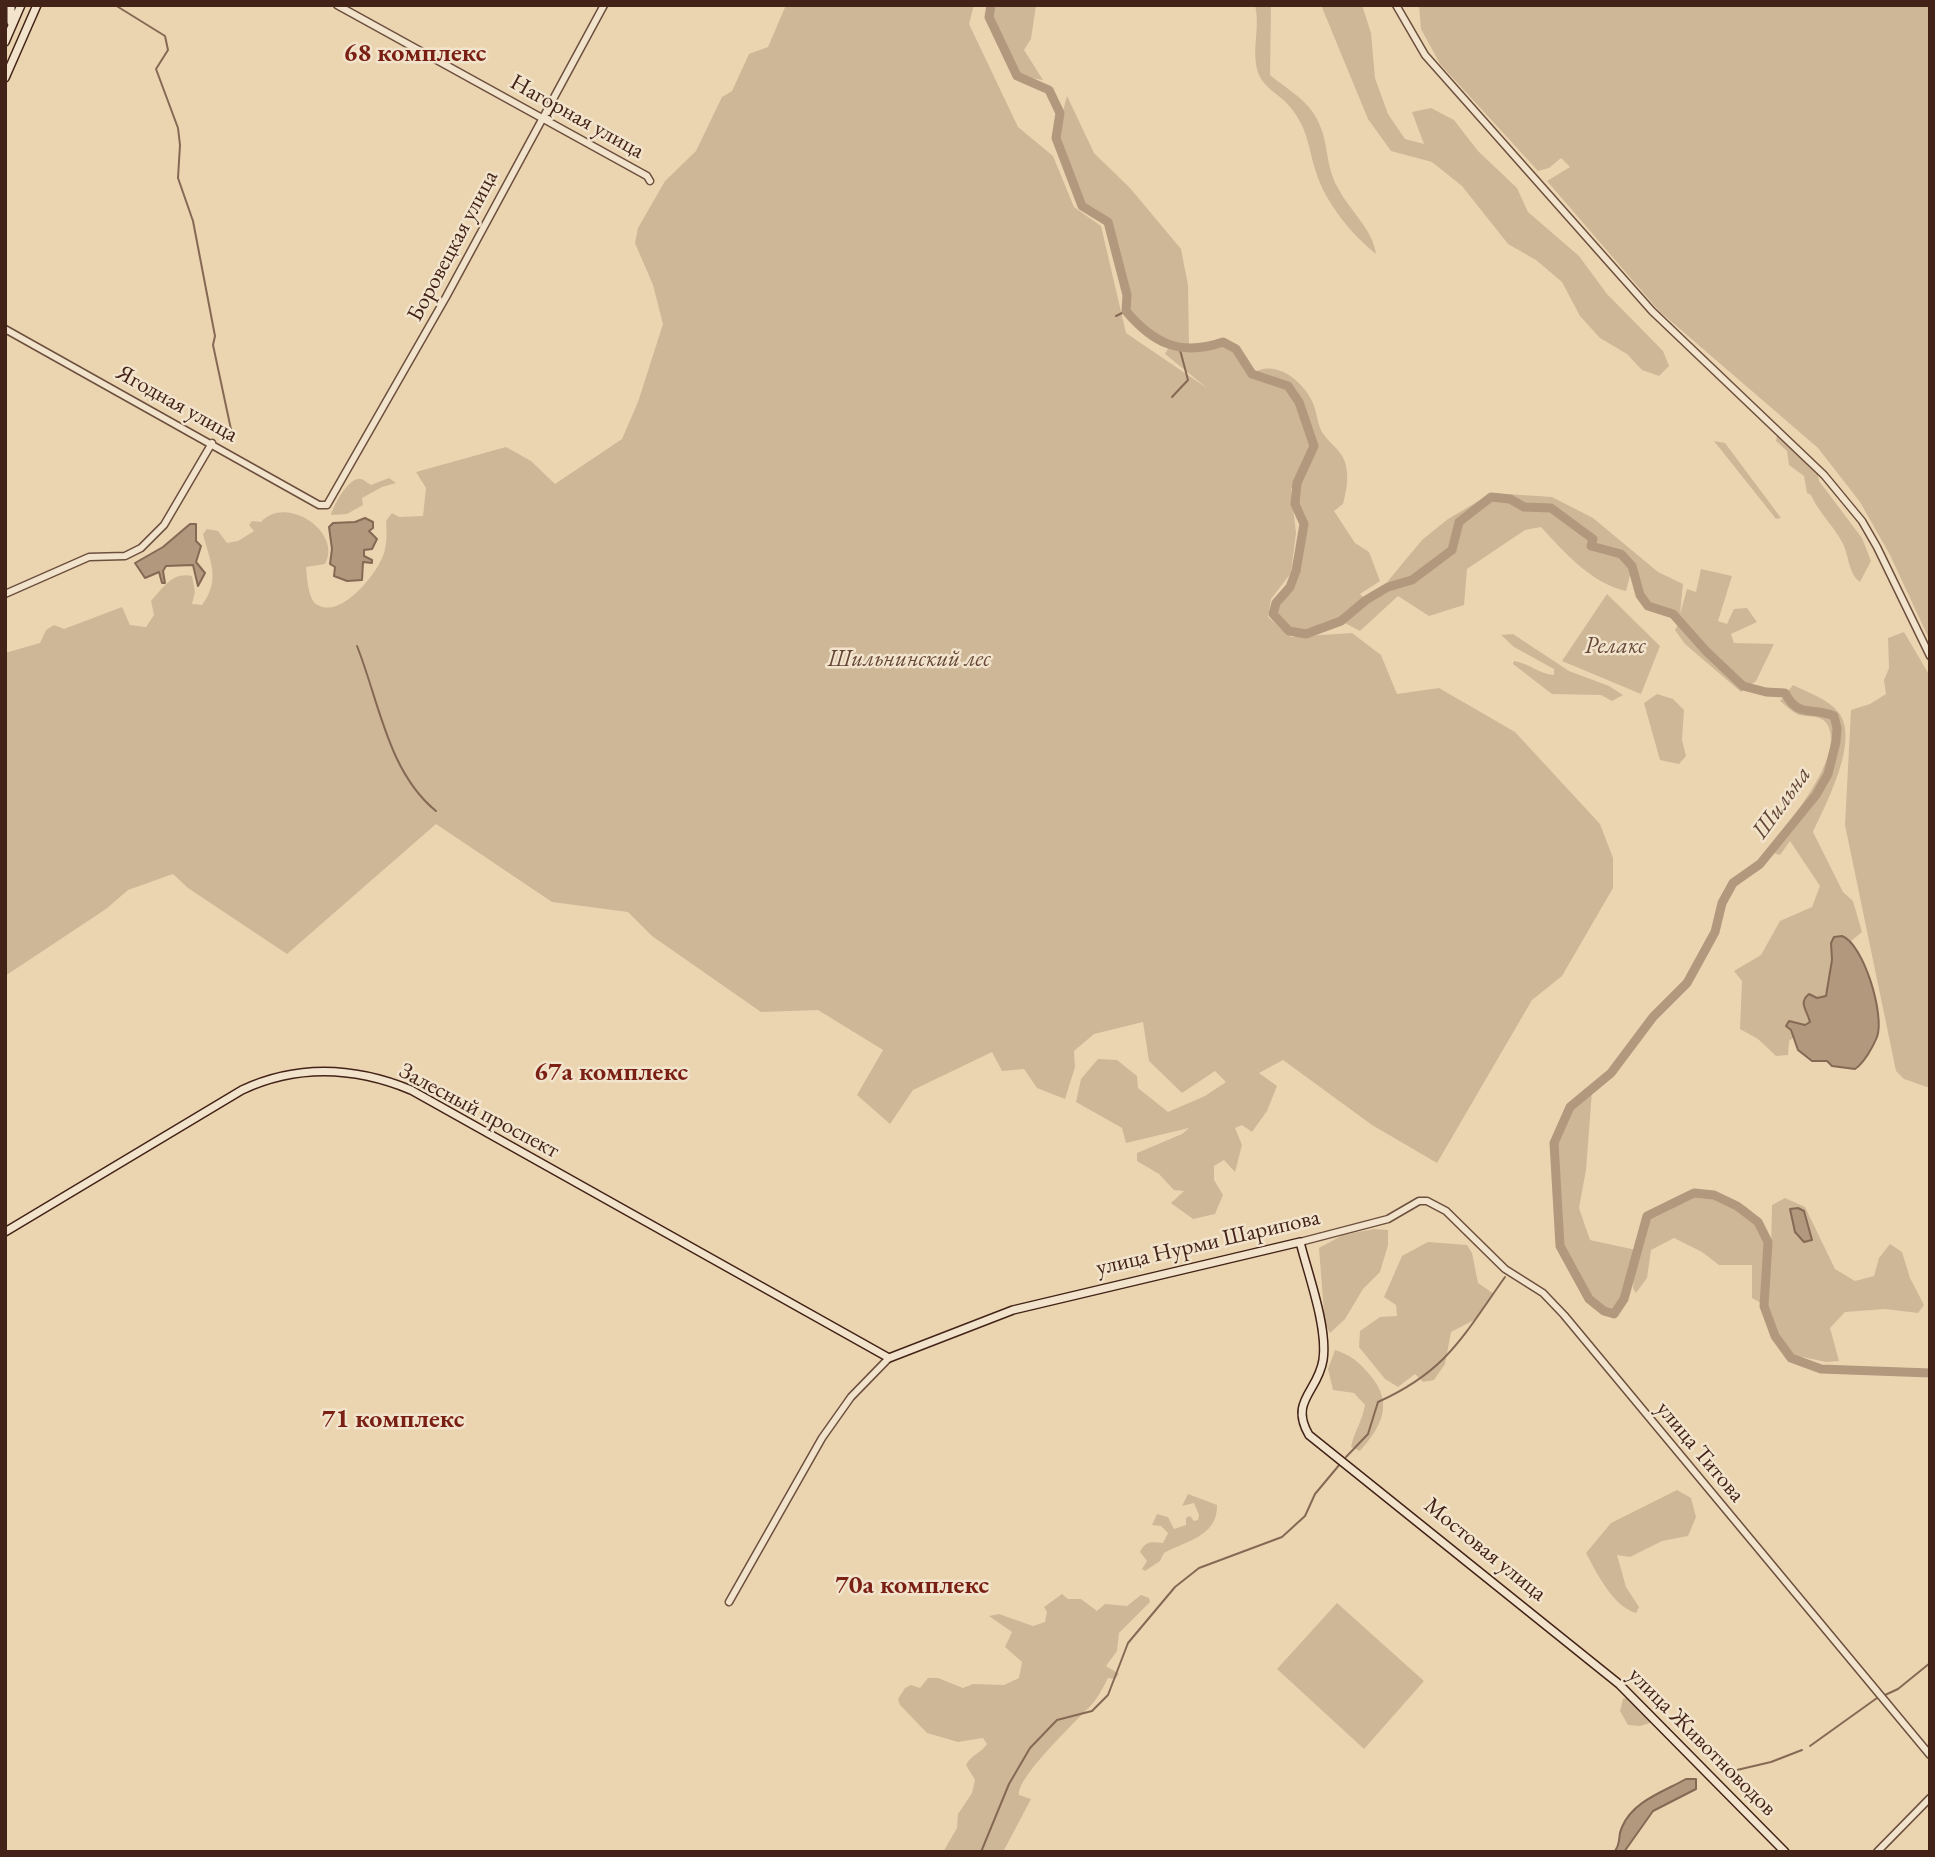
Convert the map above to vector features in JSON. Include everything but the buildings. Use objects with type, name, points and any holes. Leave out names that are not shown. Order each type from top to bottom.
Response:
[{"type":"main road","points":[[7,38],[11,5]]},
{"type":"main road","points":[[7,38],[21,5]]},
{"type":"main road","points":[[5,78],[37,5]]},
{"type":"main road","name":"Залесный проспект","points":[[5,1231],[242,1090],[286,1075],[313,1070],[343,1072],[388,1081],[411,1090],[889,1358]]},
{"type":"main road","name":"улица Нурми Шарипова","points":[[889,1358],[1001,1313],[1300,1241]]},
{"type":"main road","name":"Мостовая улица","points":[[1300,1241],[1324,1343],[1324,1359],[1319,1377],[1304,1400],[1300,1413],[1309,1435],[1591,1661]]},
{"type":"main road","name":"улица Животноводов","points":[[1591,1661],[1619,1684],[1785,1852]]},
{"type":"street","name":"Нагорная улица","points":[[337,5],[647,176],[650,181]]},
{"type":"street","name":"Боровецкая улица","points":[[331,503],[604,5]]},
{"type":"street","points":[[1396,5],[1425,55],[1651,311],[1832,484],[1877,547],[1930,656]]},
{"type":"street","name":"Ягодная улица","points":[[5,329],[319,505],[331,503]]},
{"type":"street","points":[[5,594],[84,559],[125,556],[141,548],[164,525],[212,443]]},
{"type":"street","name":"улица Нурми Шарипова","points":[[1300,1241],[1388,1219],[1419,1201]]},
{"type":"street","name":"улица Титова","points":[[1419,1201],[1427,1201],[1446,1211],[1505,1269],[1543,1293],[1564,1315],[1930,1755]]},
{"type":"street","points":[[729,1602],[822,1438],[851,1397],[889,1358]]},
{"type":"street","points":[[1877,1852],[1930,1798]]},
{"type":"green space","name":"Шильнинский лес","points":[[786,5],[974,5],[969,24],[1018,127],[1053,156],[1074,207],[1101,226],[1126,333],[1207,388],[1165,354],[1170,345],[1145,334],[1126,311],[1127,295],[1109,222],[1082,206],[1056,138],[1067,96],[1094,153],[1130,188],[1181,249],[1188,285],[1189,346],[1207,348],[1223,342],[1236,349],[1252,374],[1260,370],[1278,370],[1294,379],[1307,393],[1314,405],[1322,432],[1339,452],[1346,466],[1347,481],[1343,504],[1334,511],[1355,543],[1369,552],[1380,581],[1360,594],[1366,600],[1388,587],[1388,581],[1422,540],[1448,519],[1492,493],[1552,497],[1593,518],[1658,572],[1683,584],[1680,614],[1687,589],[1696,592],[1701,569],[1732,576],[1718,621],[1727,624],[1734,609],[1747,608],[1757,622],[1731,634],[1734,643],[1774,644],[1756,681],[1741,692],[1685,644],[1675,630],[1679,623],[1675,619],[1646,604],[1639,592],[1632,567],[1626,591],[1613,587],[1579,565],[1541,527],[1525,530],[1467,569],[1464,605],[1429,616],[1398,596],[1360,631],[1341,621],[1312,632],[1297,632],[1273,614],[1276,603],[1290,587],[1296,571],[1304,524],[1295,504],[1297,484],[1291,489],[1296,533],[1291,573],[1271,599],[1268,617],[1291,637],[1352,633],[1381,655],[1397,694],[1439,688],[1515,732],[1600,824],[1613,858],[1613,888],[1562,976],[1532,1000],[1437,1163],[1372,1125],[1283,1060],[1259,1073],[1277,1086],[1267,1111],[1252,1132],[1242,1125],[1235,1128],[1242,1145],[1235,1172],[1224,1160],[1214,1166],[1214,1180],[1223,1195],[1215,1214],[1193,1219],[1171,1203],[1184,1191],[1174,1190],[1159,1174],[1137,1161],[1137,1153],[1182,1134],[1189,1128],[1126,1143],[1122,1128],[1076,1102],[1081,1079],[1098,1059],[1117,1060],[1137,1076],[1138,1088],[1168,1112],[1205,1096],[1226,1082],[1215,1071],[1182,1093],[1149,1061],[1143,1022],[1094,1034],[1074,1051],[1075,1067],[1065,1099],[1037,1088],[1024,1069],[1002,1071],[992,1052],[913,1090],[890,1124],[857,1095],[883,1050],[818,1010],[761,1012],[652,936],[628,912],[552,902],[436,824],[287,954],[188,888],[173,874],[128,890],[106,909],[5,976],[5,653],[40,643],[46,630],[54,625],[64,629],[122,607],[130,625],[146,627],[154,615],[151,601],[168,582],[179,576],[192,576],[195,592],[192,604],[202,605],[208,596],[213,578],[203,534],[207,529],[218,531],[227,543],[238,541],[254,531],[249,525],[252,521],[261,522],[272,514],[284,512],[309,520],[326,540],[328,552],[325,564],[306,567],[307,582],[316,604],[326,608],[336,606],[357,592],[374,572],[384,553],[386,521],[392,513],[399,517],[423,516],[426,488],[416,472],[506,447],[531,461],[555,484],[622,439],[638,402],[663,324],[653,285],[635,243],[638,228],[665,181],[696,151],[722,97],[732,91],[749,54],[768,47]]},
{"type":"green space","points":[[991,5],[1036,5],[1031,39],[1024,50],[1043,80],[1017,76],[989,17]]},
{"type":"green space","points":[[1255,5],[1271,5],[1270,75],[1303,101],[1318,121],[1333,178],[1370,236],[1376,254],[1357,237],[1332,206],[1320,183],[1305,132],[1297,116],[1261,79],[1255,57]]},
{"type":"green space","points":[[1321,5],[1362,5],[1371,33],[1375,78],[1388,114],[1405,139],[1424,144],[1412,112],[1431,108],[1454,120],[1478,151],[1517,188],[1528,212],[1579,256],[1607,294],[1663,351],[1669,366],[1659,376],[1642,370],[1627,354],[1600,338],[1580,316],[1562,282],[1536,260],[1508,244],[1462,186],[1432,162],[1391,151],[1368,119]]},
{"type":"green space","points":[[1419,5],[1930,5],[1930,641],[1890,555],[1860,502],[1818,448],[1659,311],[1547,181],[1570,167],[1561,158],[1549,168],[1538,171],[1440,64],[1421,29]]},
{"type":"green space","points":[[1782,435],[1818,475],[1819,481],[1862,538],[1871,561],[1860,582],[1853,574],[1838,536],[1807,493],[1804,476],[1789,465],[1787,451],[1776,441],[1777,436]]},
{"type":"green space","points":[[1714,441],[1725,443],[1781,518],[1776,519]]},
{"type":"green space","points":[[389,478],[396,483],[362,498],[363,505],[347,514],[331,515],[338,499],[356,479],[371,485]]},
{"type":"green space","name":"Релакс","points":[[1607,594],[1660,646],[1641,694],[1562,661]]},
{"type":"green space","points":[[1904,632],[1930,676],[1930,1088],[1904,1079],[1896,1071],[1845,825],[1851,710],[1870,704],[1886,694],[1884,680],[1889,668],[1888,638]]},
{"type":"green space","points":[[1513,634],[1569,671],[1609,686],[1623,695],[1612,701],[1601,695],[1552,694],[1513,664],[1514,661],[1519,662],[1554,675],[1554,669],[1514,647],[1501,635]]},
{"type":"green space","points":[[1793,685],[1829,704],[1839,713],[1844,725],[1843,756],[1832,790],[1813,832],[1843,892],[1853,901],[1862,932],[1839,951],[1829,991],[1818,1013],[1789,1041],[1788,1055],[1776,1056],[1758,1039],[1740,1029],[1742,981],[1734,971],[1761,955],[1780,921],[1812,907],[1820,886],[1790,841],[1780,855],[1767,851],[1811,790],[1829,754],[1831,738],[1827,724],[1817,717],[1797,714],[1780,701]]},
{"type":"green space","points":[[1657,694],[1673,699],[1684,710],[1682,740],[1686,756],[1679,764],[1660,760],[1644,703]]},
{"type":"green space","points":[[1592,1091],[1586,1170],[1579,1208],[1590,1240],[1636,1250],[1634,1245],[1646,1224],[1664,1204],[1675,1197],[1702,1192],[1729,1198],[1751,1211],[1761,1224],[1771,1249],[1772,1205],[1785,1198],[1805,1207],[1835,1269],[1855,1281],[1874,1276],[1879,1258],[1890,1244],[1902,1252],[1910,1278],[1924,1305],[1918,1313],[1885,1309],[1845,1312],[1830,1328],[1839,1361],[1826,1362],[1788,1354],[1773,1331],[1768,1307],[1752,1298],[1752,1265],[1719,1265],[1702,1252],[1674,1238],[1651,1250],[1647,1278],[1636,1293],[1633,1288],[1635,1256],[1620,1309],[1614,1314],[1604,1311],[1589,1299],[1560,1246],[1554,1143],[1570,1107]]},
{"type":"green space","points":[[1374,1229],[1388,1230],[1388,1245],[1380,1272],[1363,1289],[1345,1319],[1330,1333],[1325,1325],[1319,1248],[1343,1235]]},
{"type":"green space","points":[[1428,1242],[1467,1245],[1472,1253],[1478,1283],[1494,1294],[1476,1319],[1451,1332],[1445,1364],[1434,1380],[1423,1382],[1415,1374],[1398,1387],[1385,1379],[1359,1347],[1360,1331],[1380,1317],[1397,1316],[1396,1305],[1384,1297],[1402,1256]]},
{"type":"green space","points":[[1335,1350],[1362,1366],[1382,1395],[1379,1423],[1360,1451],[1351,1447],[1365,1405],[1354,1393],[1333,1390],[1328,1369]]},
{"type":"green space","points":[[1677,1490],[1691,1498],[1696,1517],[1688,1536],[1662,1541],[1630,1557],[1617,1555],[1626,1587],[1639,1607],[1636,1613],[1620,1604],[1613,1596],[1586,1553],[1611,1523]]},
{"type":"green space","points":[[1188,1494],[1217,1505],[1212,1524],[1199,1536],[1164,1553],[1160,1561],[1145,1571],[1142,1569],[1147,1561],[1140,1552],[1142,1548],[1149,1543],[1163,1543],[1168,1533],[1161,1526],[1152,1525],[1157,1514],[1168,1517],[1174,1529],[1186,1525],[1186,1518],[1190,1516],[1194,1521],[1198,1520],[1199,1515],[1194,1503],[1182,1506]]},
{"type":"green space","points":[[1062,1594],[1068,1599],[1081,1599],[1097,1611],[1105,1604],[1127,1606],[1141,1595],[1149,1598],[1150,1602],[1119,1633],[1117,1651],[1106,1666],[1119,1674],[1115,1679],[1108,1678],[1094,1702],[1038,1762],[1021,1786],[1019,1795],[1031,1799],[1003,1852],[943,1852],[957,1828],[958,1814],[972,1793],[975,1780],[966,1765],[987,1744],[983,1738],[958,1742],[927,1733],[900,1705],[898,1699],[905,1688],[911,1685],[920,1688],[928,1678],[938,1678],[963,1688],[973,1684],[1004,1685],[1019,1678],[1022,1662],[1005,1647],[1012,1632],[989,1616],[999,1614],[1033,1626],[1045,1622],[1047,1612],[1044,1607]]},
{"type":"green space","points":[[1337,1603],[1424,1681],[1364,1749],[1277,1669]]},
{"type":"green space","points":[[1628,1697],[1653,1722],[1640,1726],[1628,1725],[1620,1711],[1623,1699]]},
{"type":"shaded area","points":[[365,518],[373,522],[373,528],[369,531],[377,539],[372,549],[364,550],[364,556],[372,560],[372,563],[363,562],[362,580],[347,581],[334,576],[335,567],[330,564],[332,549],[329,527],[333,523],[355,522]]},
{"type":"shaded area","points":[[190,524],[196,524],[196,541],[201,546],[196,562],[205,573],[198,586],[193,565],[166,566],[163,571],[165,583],[162,583],[159,572],[145,578],[135,563],[163,547]]},
{"type":"shaded area","points":[[1842,936],[1858,952],[1865,966],[1878,1013],[1877,1037],[1868,1055],[1855,1069],[1832,1066],[1827,1061],[1812,1061],[1798,1050],[1791,1030],[1786,1026],[1789,1021],[1805,1025],[1810,1022],[1804,1000],[1809,994],[1817,998],[1826,996],[1832,960],[1831,943],[1834,937]]},
{"type":"shaded area","points":[[1798,1208],[1804,1211],[1812,1240],[1804,1242],[1795,1232],[1790,1209]]},
{"type":"shaded area","points":[[1686,1779],[1696,1779],[1696,1789],[1653,1811],[1624,1852],[1614,1852],[1622,1827],[1633,1810]]},
{"type":"waterway","points":[[115,5],[165,36],[168,50],[156,69],[178,128],[178,178],[193,221],[215,336],[213,345],[232,434]]},
{"type":"waterway","name":"Шильна","points":[[991,5],[989,17],[1017,76],[1049,90],[1060,113],[1056,138],[1082,206],[1108,222],[1127,295],[1126,311],[1157,339],[1168,344],[1194,348],[1223,342],[1236,349],[1252,374],[1288,386],[1299,402],[1314,446],[1297,483],[1295,504],[1304,524],[1296,571],[1290,587],[1276,603],[1273,614],[1289,631],[1306,634],[1341,621],[1366,600],[1388,587],[1412,580],[1452,550],[1459,522],[1491,497],[1510,499],[1524,507],[1551,508],[1593,539],[1591,546],[1621,554],[1632,566],[1640,595],[1648,606],[1673,614],[1706,651],[1743,686],[1766,692],[1785,693],[1790,701],[1801,709],[1834,716],[1836,742],[1828,774],[1816,795],[1760,864],[1733,883],[1722,903],[1715,932],[1687,983],[1653,1017],[1611,1073],[1570,1107],[1554,1143],[1560,1246],[1589,1299],[1604,1311],[1614,1314],[1624,1299],[1647,1216],[1694,1193],[1714,1195],[1737,1206],[1758,1222],[1768,1242],[1764,1306],[1775,1336],[1791,1358],[1821,1369],[1930,1373]]},
{"type":"waterway","points":[[1116,316],[1126,311]]},
{"type":"waterway","points":[[1172,397],[1188,380],[1179,346]]},
{"type":"waterway","points":[[357,646],[396,756],[420,795],[436,811]]},
{"type":"waterway","points":[[1346,1457],[1368,1434],[1378,1402],[1421,1378],[1452,1350],[1505,1277]]},
{"type":"waterway","points":[[981,1852],[1009,1784],[1030,1748],[1057,1720],[1092,1711],[1108,1695],[1128,1643],[1175,1587],[1199,1568],[1282,1537],[1305,1516],[1315,1494],[1340,1464]]},
{"type":"waterway","points":[[1885,1695],[1898,1689],[1930,1663]]},
{"type":"waterway","points":[[1810,1746],[1877,1698]]},
{"type":"waterway","points":[[1724,1773],[1771,1762],[1802,1750]]},
{"type":"district","name":"68 комплекс","points":[[415,54]]},
{"type":"district","name":"67а комплекс","points":[[611,1073]]},
{"type":"district","name":"71 комплекс","points":[[393,1420]]},
{"type":"district","name":"70а комплекс","points":[[912,1586]]}]
